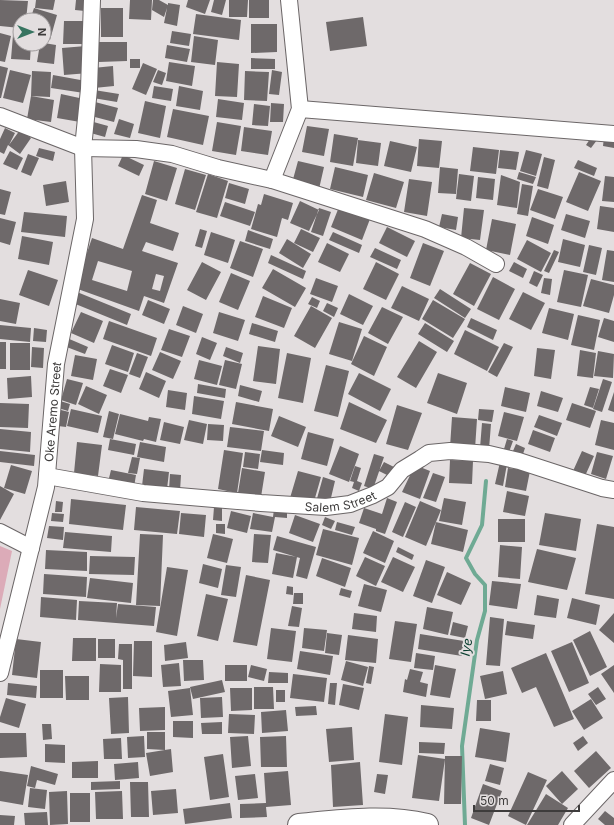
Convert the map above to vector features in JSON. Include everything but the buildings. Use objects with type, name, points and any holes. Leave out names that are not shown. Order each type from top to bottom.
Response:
[{"type":"highway","points":[[299,825],[350,820],[387,820],[427,825]]},
{"type":"street","name":"Oke Aremo Street","points":[[0,673],[46,487],[56,364],[85,219],[82,148],[88,89],[92,0]]},
{"type":"street","points":[[272,180],[300,109],[289,0]]},
{"type":"street","points":[[300,109],[614,134]]},
{"type":"street","points":[[0,116],[82,148],[136,149],[172,154],[218,168],[272,180],[425,229],[466,247],[496,264]]},
{"type":"street","name":"Salem Street","points":[[47,476],[143,492],[260,503],[326,507],[350,504],[373,495],[388,487],[402,470],[429,453],[450,451],[489,454],[519,461],[602,488],[614,490]]},
{"type":"street","points":[[0,532],[31,548]]},
{"type":"street","points":[[572,825],[614,780]]},
{"type":"shaded area","points":[[0,546],[12,551],[0,609]]},
{"type":"waterway","name":"Iye","points":[[465,825],[462,746],[477,640],[485,611],[485,585],[475,574],[466,558],[482,525],[486,481]]}]
